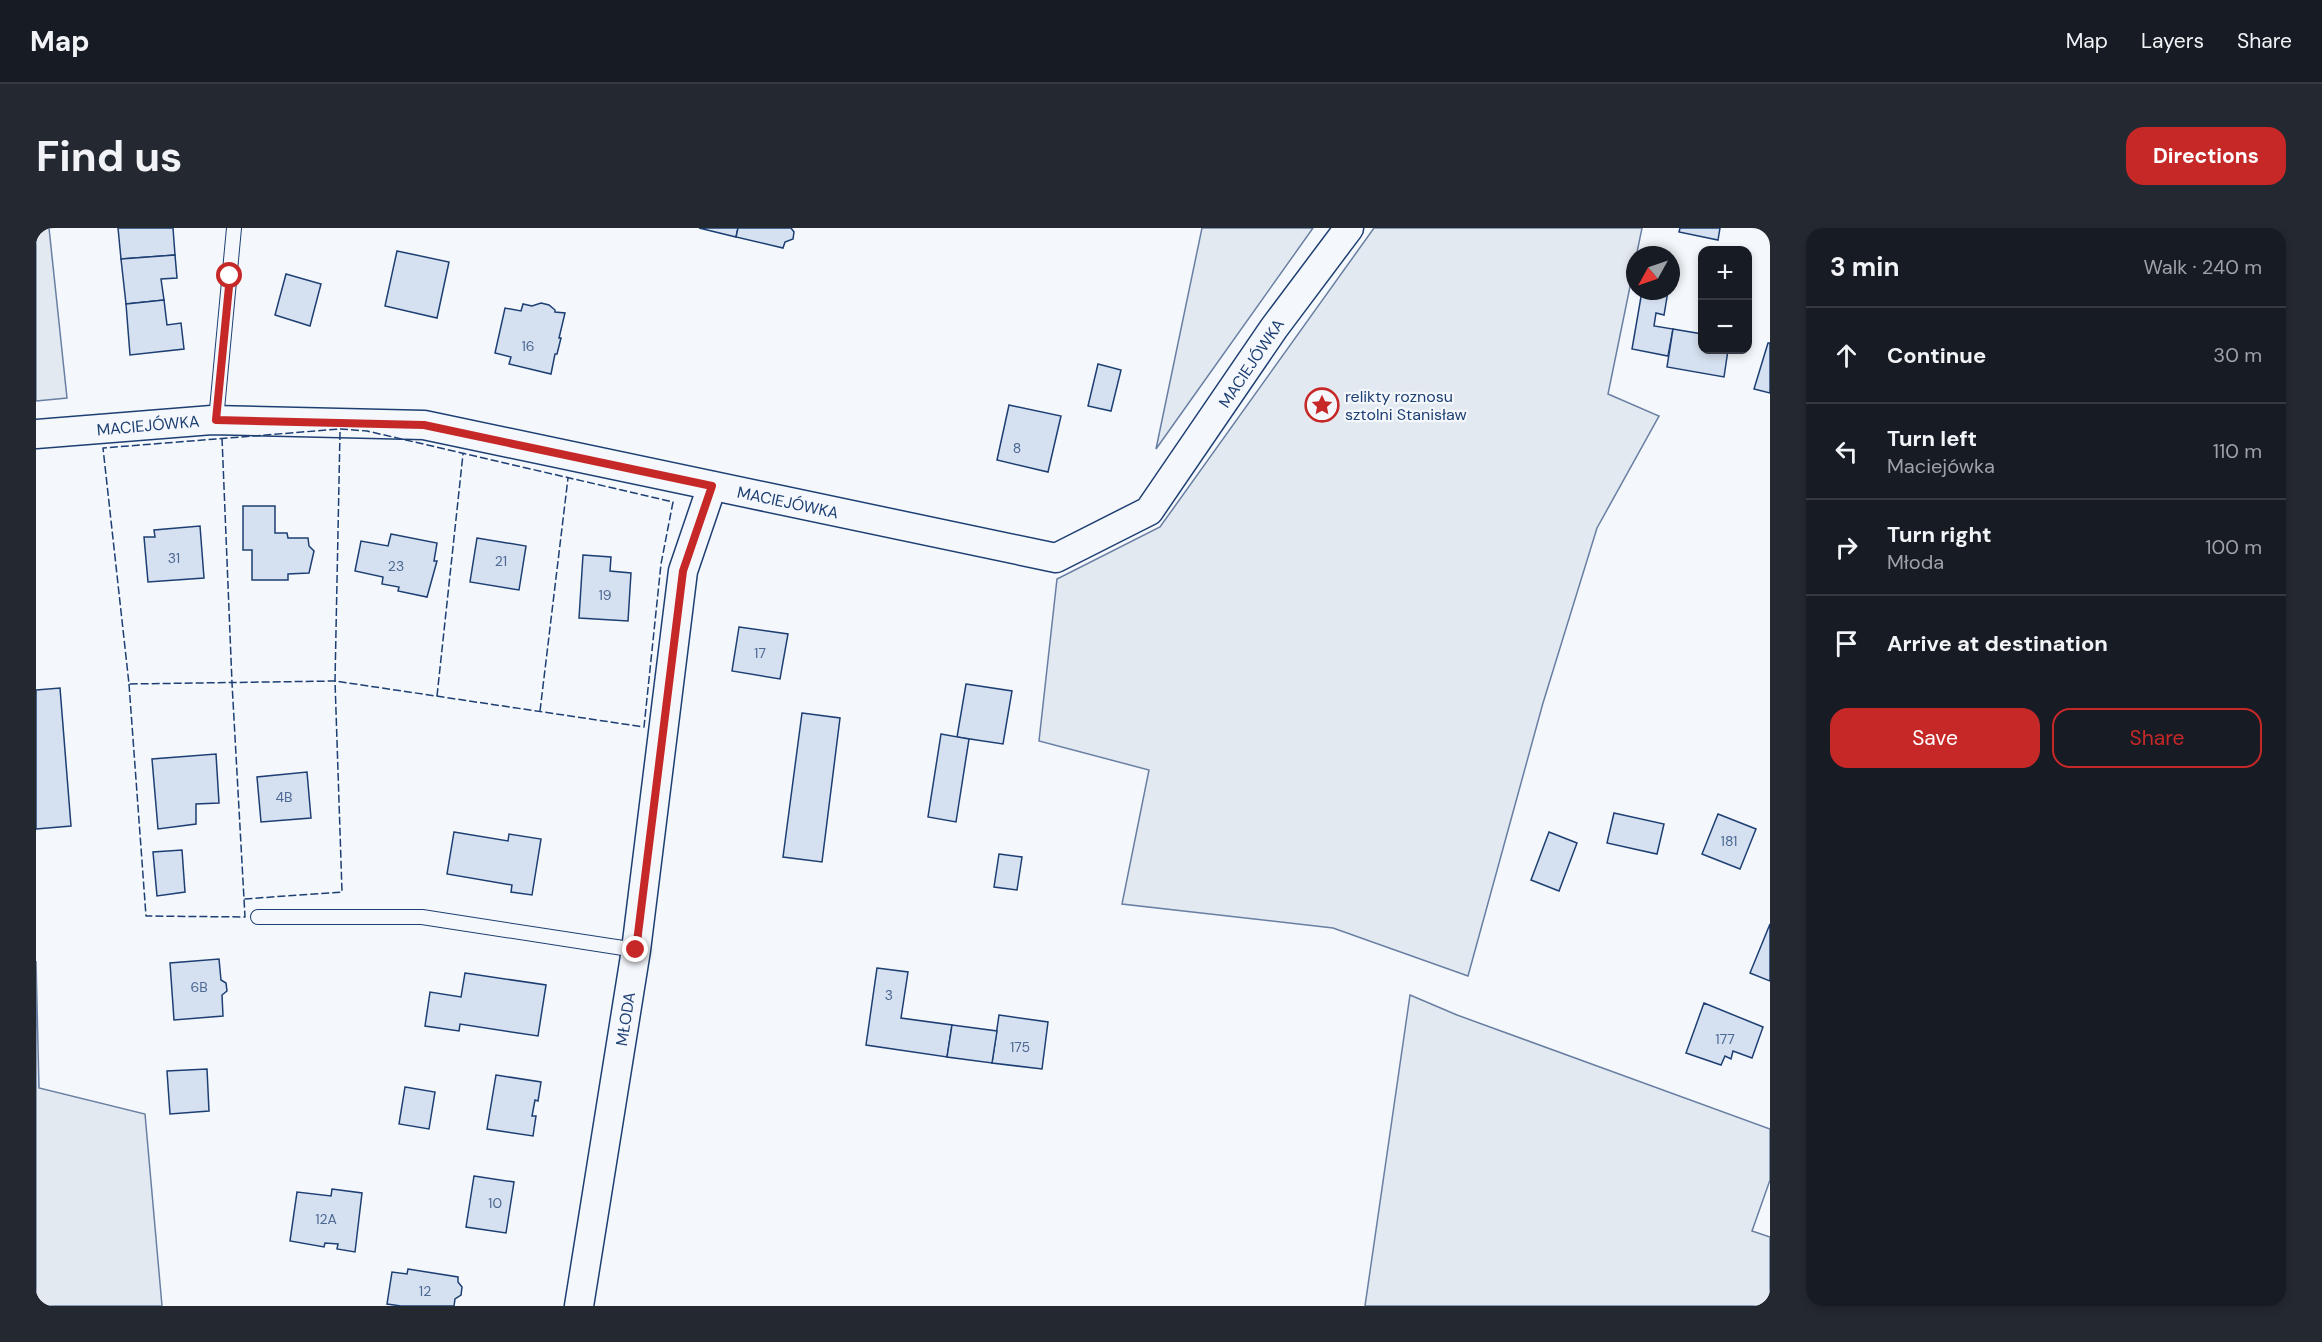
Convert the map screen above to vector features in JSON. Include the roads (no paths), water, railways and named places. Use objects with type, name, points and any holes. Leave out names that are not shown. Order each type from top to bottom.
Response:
[{"type":"street","name":"MACIEJÓWKA","points":[[36,435],[216,420],[424,425],[1056,558],[1149,511],[1274,328],[1349,228]]},
{"type":"street","name":"MŁODA","points":[[579,1306],[636,950],[683,571],[712,486]]},
{"type":"lane","points":[[216,420],[234,228]]},
{"type":"lane","points":[[258,917],[422,917],[636,950]]},
{"type":"place","name":"relikty roznosu sztolni Stanisław","points":[[1322,405]]}]
